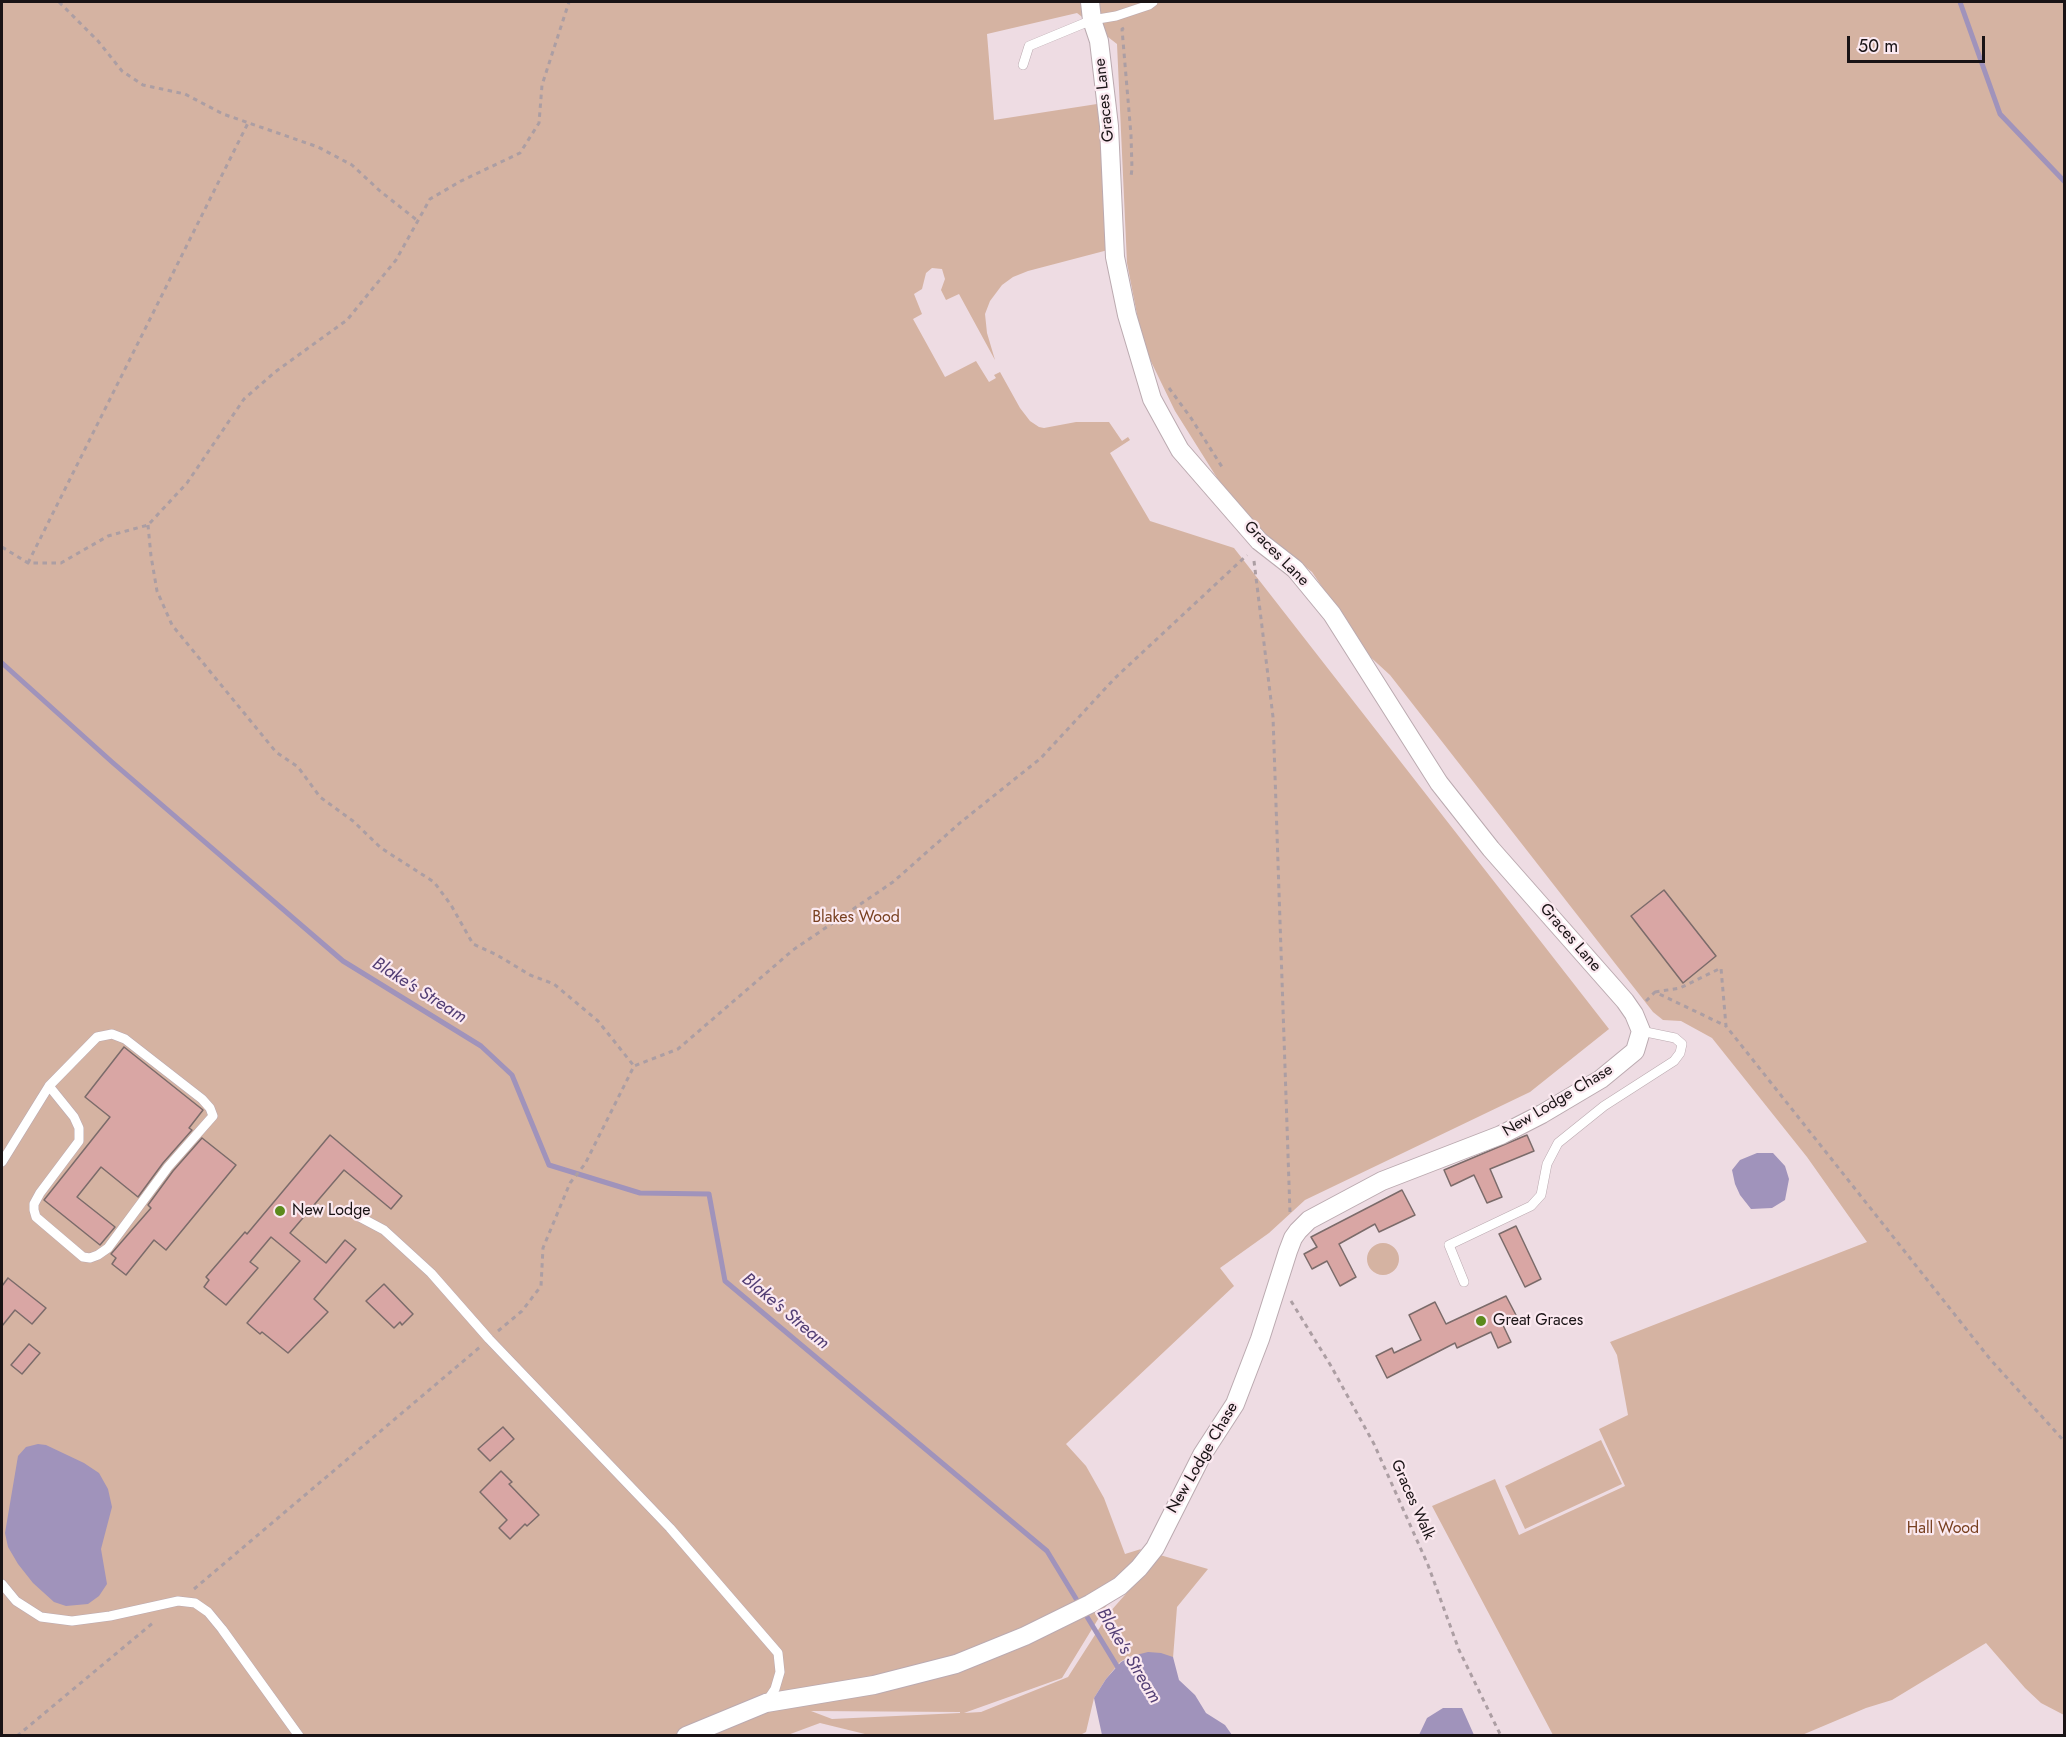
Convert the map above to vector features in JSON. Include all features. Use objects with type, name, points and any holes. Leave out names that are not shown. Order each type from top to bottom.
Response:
[{"type":"street","name":"Graces Lane","points":[[1091,11],[1099,41],[1109,126],[1115,257],[1126,315],[1152,399],[1180,450],[1259,541],[1295,570],[1332,614],[1439,783],[1491,849],[1625,1001],[1634,1014],[1641,1031]]},
{"type":"street","name":"New Lodge Chase","points":[[686,1736],[766,1703],[874,1684],[956,1664],[1025,1636],[1090,1604],[1120,1586],[1155,1548],[1202,1455],[1235,1404],[1260,1339],[1293,1238],[1309,1220],[1382,1181],[1501,1135],[1542,1114],[1601,1079],[1635,1051],[1641,1031]]},
{"type":"lane","points":[[1023,65],[1029,46],[1091,11],[1116,16],[1153,2]]},
{"type":"lane","points":[[1464,1282],[1449,1245],[1530,1206],[1541,1195],[1547,1164],[1558,1143],[1604,1106],[1674,1062],[1680,1053],[1682,1044],[1675,1038],[1641,1031]]},
{"type":"lane","points":[[2,1162],[49,1086],[97,1037],[112,1034],[125,1039],[202,1099],[210,1108],[213,1116],[168,1167],[108,1248],[90,1258],[83,1257],[36,1217],[34,1210],[34,1204],[40,1193],[79,1141],[79,1128],[74,1117],[49,1086]]},
{"type":"lane","points":[[354,1214],[384,1230],[431,1273],[489,1340],[670,1528],[778,1653],[780,1672],[775,1689],[766,1703]]},
{"type":"lane","points":[[2,1584],[16,1601],[42,1617],[72,1621],[110,1616],[178,1601],[195,1603],[208,1612],[252,1668],[299,1736]]},
{"type":"path","points":[[59,2],[98,41],[122,71],[143,85],[185,94],[223,114],[318,147],[352,165],[418,221]]},
{"type":"path","points":[[2,547],[28,564],[62,563],[108,536],[148,525],[187,483],[244,399],[275,372],[347,320],[396,260],[430,199],[461,181],[520,153],[539,123],[542,85],[569,2]]},
{"type":"path","points":[[1129,24],[1122,29],[1131,135],[1132,169],[1130,177]]},
{"type":"path","points":[[28,564],[248,123]]},
{"type":"path","points":[[1169,387],[1225,473]]},
{"type":"path","points":[[148,525],[157,591],[172,625],[276,752],[298,767],[320,797],[353,821],[381,849],[434,882],[452,905],[473,944],[497,955],[530,975],[554,984],[598,1021],[634,1066]]},
{"type":"path","points":[[17,1736],[522,1311],[541,1286],[543,1248],[570,1183],[585,1164],[634,1066],[678,1049],[793,950],[893,882],[960,822],[1041,758],[1115,678],[1252,550],[1273,717],[1290,1216]]},
{"type":"path","points":[[1634,1014],[1655,992],[1680,988],[1721,968],[1726,1026]]},
{"type":"path","points":[[1655,992],[1726,1026],[1990,1359],[2064,1441]]},
{"type":"path","name":"Graces Walk","points":[[1274,1293],[1293,1302],[1374,1444],[1428,1565],[1459,1650],[1501,1736]]},
{"type":"green space","points":[[2,2],[2064,2],[2064,1715],[2041,1703],[1986,1643],[1892,1700],[1866,1708],[1802,1735],[1553,1735],[1432,1506],[1495,1479],[1519,1535],[1625,1486],[1599,1429],[1628,1415],[1617,1355],[1610,1342],[1867,1242],[1807,1157],[1712,1038],[1681,1021],[1663,1020],[1653,1012],[1390,675],[1367,654],[1312,572],[1268,538],[1219,481],[1175,411],[1143,345],[1127,263],[1117,44],[1077,13],[987,34],[994,120],[1097,104],[1107,195],[1108,250],[1028,271],[1013,277],[1002,285],[990,301],[985,314],[987,333],[995,360],[959,294],[946,300],[941,290],[945,279],[942,269],[932,268],[926,273],[922,289],[914,294],[922,314],[913,319],[945,377],[976,361],[989,382],[996,378],[994,375],[1000,372],[1020,408],[1030,421],[1039,427],[1076,422],[1109,422],[1122,441],[1128,437],[1130,440],[1110,453],[1150,521],[1234,548],[1609,1029],[1530,1092],[1305,1200],[1269,1233],[1220,1268],[1234,1286],[1066,1444],[1086,1466],[1104,1498],[1125,1554],[1141,1549],[1062,1678],[964,1713],[981,1712],[1068,1677],[1109,1613],[1160,1555],[1208,1569],[1177,1607],[1173,1658],[1131,1656],[1120,1662],[1094,1698],[1086,1732],[1080,1735],[873,1736],[820,1723],[785,1736],[2,1736]],"holes":[[[811,1711],[960,1712],[832,1719]]]},
{"type":"green space","points":[[1383,1243],[1394,1248],[1399,1259],[1394,1270],[1383,1275],[1372,1270],[1367,1259],[1372,1248]]},
{"type":"green space","points":[[1601,1440],[1622,1484],[1525,1529],[1505,1486]]},
{"type":"shaded area","points":[[1757,1153],[1773,1153],[1785,1166],[1789,1179],[1785,1200],[1772,1208],[1751,1209],[1735,1184],[1732,1170],[1740,1160]]},
{"type":"shaded area","points":[[46,1445],[84,1463],[99,1473],[108,1489],[112,1507],[101,1549],[107,1584],[99,1596],[88,1604],[66,1606],[54,1602],[33,1583],[8,1547],[5,1533],[18,1456],[26,1447]]},
{"type":"shaded area","points":[[1148,1652],[1173,1657],[1179,1680],[1195,1695],[1206,1713],[1225,1725],[1232,1735],[1102,1735],[1094,1698],[1106,1679],[1121,1662],[1132,1656]]},
{"type":"shaded area","points":[[1443,1708],[1462,1708],[1474,1735],[1419,1735],[1427,1718]]},
{"type":"building","points":[[1664,890],[1716,956],[1683,983],[1631,916]]},
{"type":"building","points":[[124,1047],[203,1110],[189,1128],[192,1130],[163,1163],[138,1197],[101,1167],[77,1197],[115,1227],[100,1245],[44,1200],[110,1117],[85,1097]]},
{"type":"building","points":[[330,1135],[402,1196],[391,1209],[344,1170],[290,1233],[326,1263],[345,1240],[356,1249],[314,1299],[328,1312],[288,1353],[247,1323],[300,1261],[271,1237],[250,1262],[258,1268],[226,1305],[204,1287],[209,1280],[206,1277],[245,1232],[247,1234]]},
{"type":"building","points":[[1527,1135],[1534,1151],[1490,1169],[1502,1197],[1487,1203],[1474,1175],[1451,1186],[1444,1170]]},
{"type":"building","points":[[202,1138],[236,1165],[166,1250],[154,1240],[126,1275],[112,1264],[116,1258],[111,1254],[151,1208],[148,1205],[173,1171]]},
{"type":"building","points":[[1402,1190],[1415,1215],[1379,1232],[1375,1224],[1339,1244],[1356,1277],[1340,1286],[1327,1261],[1312,1269],[1304,1254],[1317,1247],[1311,1237]]},
{"type":"building","points":[[1516,1226],[1541,1279],[1525,1287],[1499,1234]]},
{"type":"building","points":[[8,1278],[46,1308],[32,1324],[15,1310],[2,1326],[2,1286]]},
{"type":"building","points":[[384,1284],[413,1314],[402,1325],[400,1322],[394,1328],[366,1301]]},
{"type":"building","points":[[1506,1296],[1517,1317],[1502,1323],[1511,1342],[1498,1348],[1491,1332],[1457,1348],[1455,1343],[1387,1378],[1376,1356],[1392,1348],[1394,1353],[1421,1340],[1409,1315],[1435,1302],[1446,1324]]},
{"type":"building","points":[[29,1344],[40,1353],[22,1374],[11,1365]]},
{"type":"building","points":[[503,1427],[514,1439],[490,1461],[478,1449]]},
{"type":"building","points":[[501,1471],[512,1482],[509,1484],[539,1515],[527,1526],[525,1524],[510,1539],[499,1528],[507,1520],[480,1492]]},
{"type":"waterway","points":[[1960,2],[2000,114],[2064,181]]},
{"type":"waterway","name":"Blake's Stream","points":[[2,663],[112,762],[343,961],[481,1046],[512,1075],[549,1165],[640,1193],[709,1194],[725,1281],[1047,1551],[1120,1671]]},
{"type":"place","name":"New Lodge","points":[[280,1211]]},
{"type":"place","name":"Great Graces","points":[[1481,1321]]},
{"type":"park label","name":"Blakes Wood","points":[[856,918]]},
{"type":"park label","name":"Hall Wood","points":[[1943,1529]]}]
